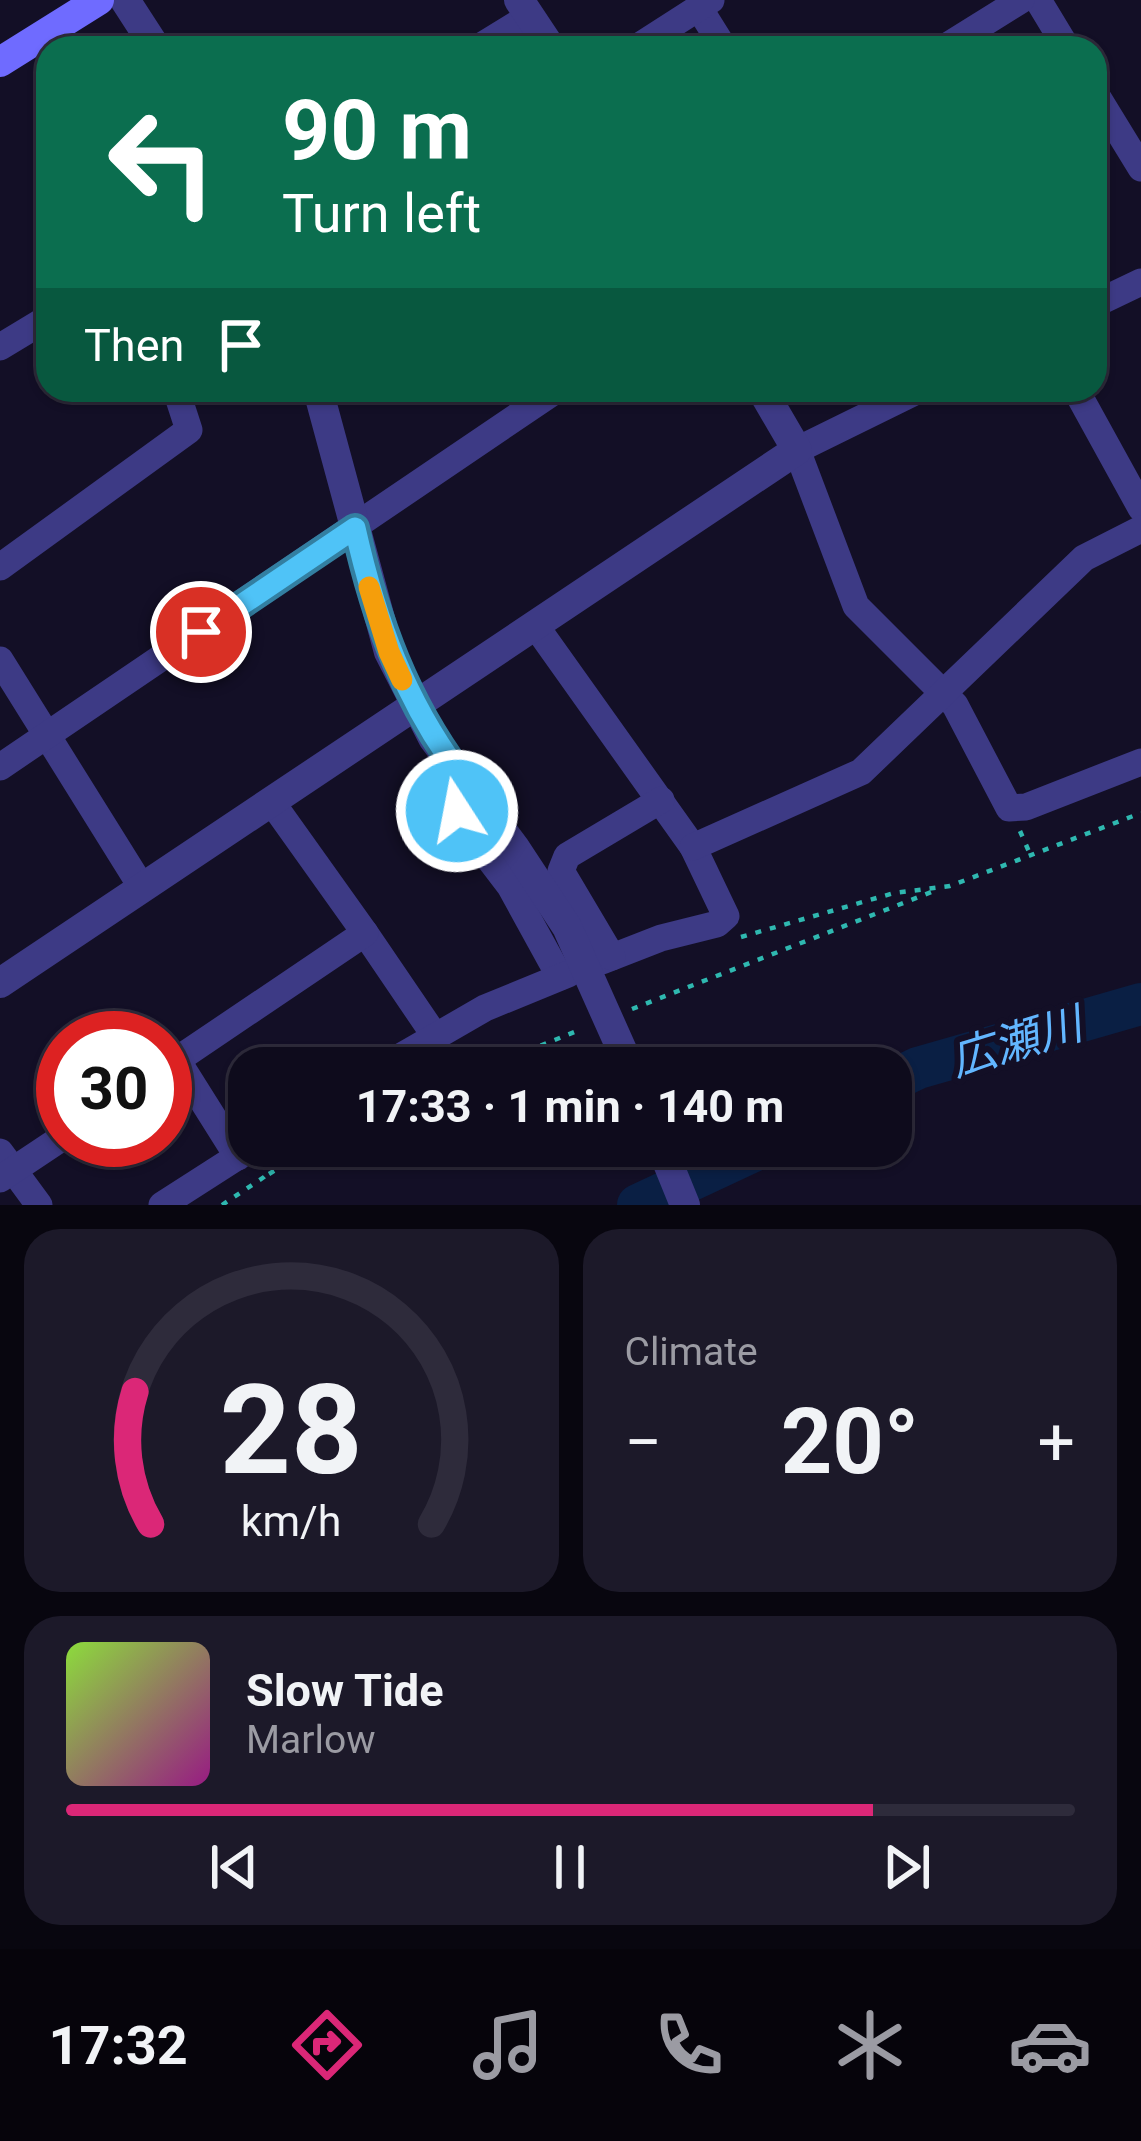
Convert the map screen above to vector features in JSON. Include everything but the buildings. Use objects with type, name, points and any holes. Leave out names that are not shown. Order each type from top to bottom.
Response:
[{"type":"main road","points":[[42,36],[100,0]]},
{"type":"main road","points":[[0,62],[36,40]]},
{"type":"street","points":[[125,0],[148,36]]},
{"type":"street","points":[[963,36],[1021,0]]},
{"type":"street","points":[[1038,0],[1060,36]]},
{"type":"street","points":[[655,36],[705,4],[719,36]]},
{"type":"street","points":[[492,36],[525,8],[543,36]]},
{"type":"street","points":[[1107,113],[1141,168]]},
{"type":"street","points":[[1107,298],[1141,282]]},
{"type":"street","points":[[0,347],[36,324]]},
{"type":"street","points":[[0,566],[188,430],[180,402]]},
{"type":"street","points":[[321,402],[376,616],[415,706],[567,927],[621,1047]]},
{"type":"street","points":[[0,767],[539,402]]},
{"type":"street","points":[[769,402],[797,450],[856,606],[944,692],[1012,810],[1141,762]]},
{"type":"street","points":[[0,983],[797,450],[895,402]]},
{"type":"street","points":[[1083,402],[1141,508]]},
{"type":"street","points":[[693,847],[861,772],[1084,558],[1141,529]]},
{"type":"street","points":[[535,625],[662,800],[724,906],[723,920],[607,959],[561,871],[562,864],[567,856],[662,800]]},
{"type":"street","points":[[0,660],[141,886]]},
{"type":"street","points":[[416,1047],[485,1008],[564,976],[509,886],[458,818],[463,778]]},
{"type":"street","points":[[273,804],[435,1036]]},
{"type":"street","points":[[192,1050],[365,933]]},
{"type":"street","points":[[192,1088],[228,1130]]},
{"type":"street","points":[[36,1151],[4,1167],[39,1205]]},
{"type":"street","points":[[161,1205],[228,1162]]},
{"type":"street","points":[[670,1167],[685,1205]]},
{"type":"path","points":[[543,1047],[939,888],[1141,813]]},
{"type":"path","points":[[1018,826],[1030,854]]},
{"type":"path","points":[[732,939],[894,893],[939,888]]},
{"type":"path","points":[[264,1178],[274,1167]]},
{"type":"path","points":[[221,1205],[282,1167]]},
{"type":"waterway","name":"広瀬川","points":[[912,1071],[1141,1004]]},
{"type":"waterway","name":"広瀬川","points":[[638,1205],[719,1167]]},
{"type":"slow traffic","points":[[369,587],[402,680]]},
{"type":"route","points":[[201,632],[355,528],[389,652],[421,718],[463,778],[457,811]]}]
